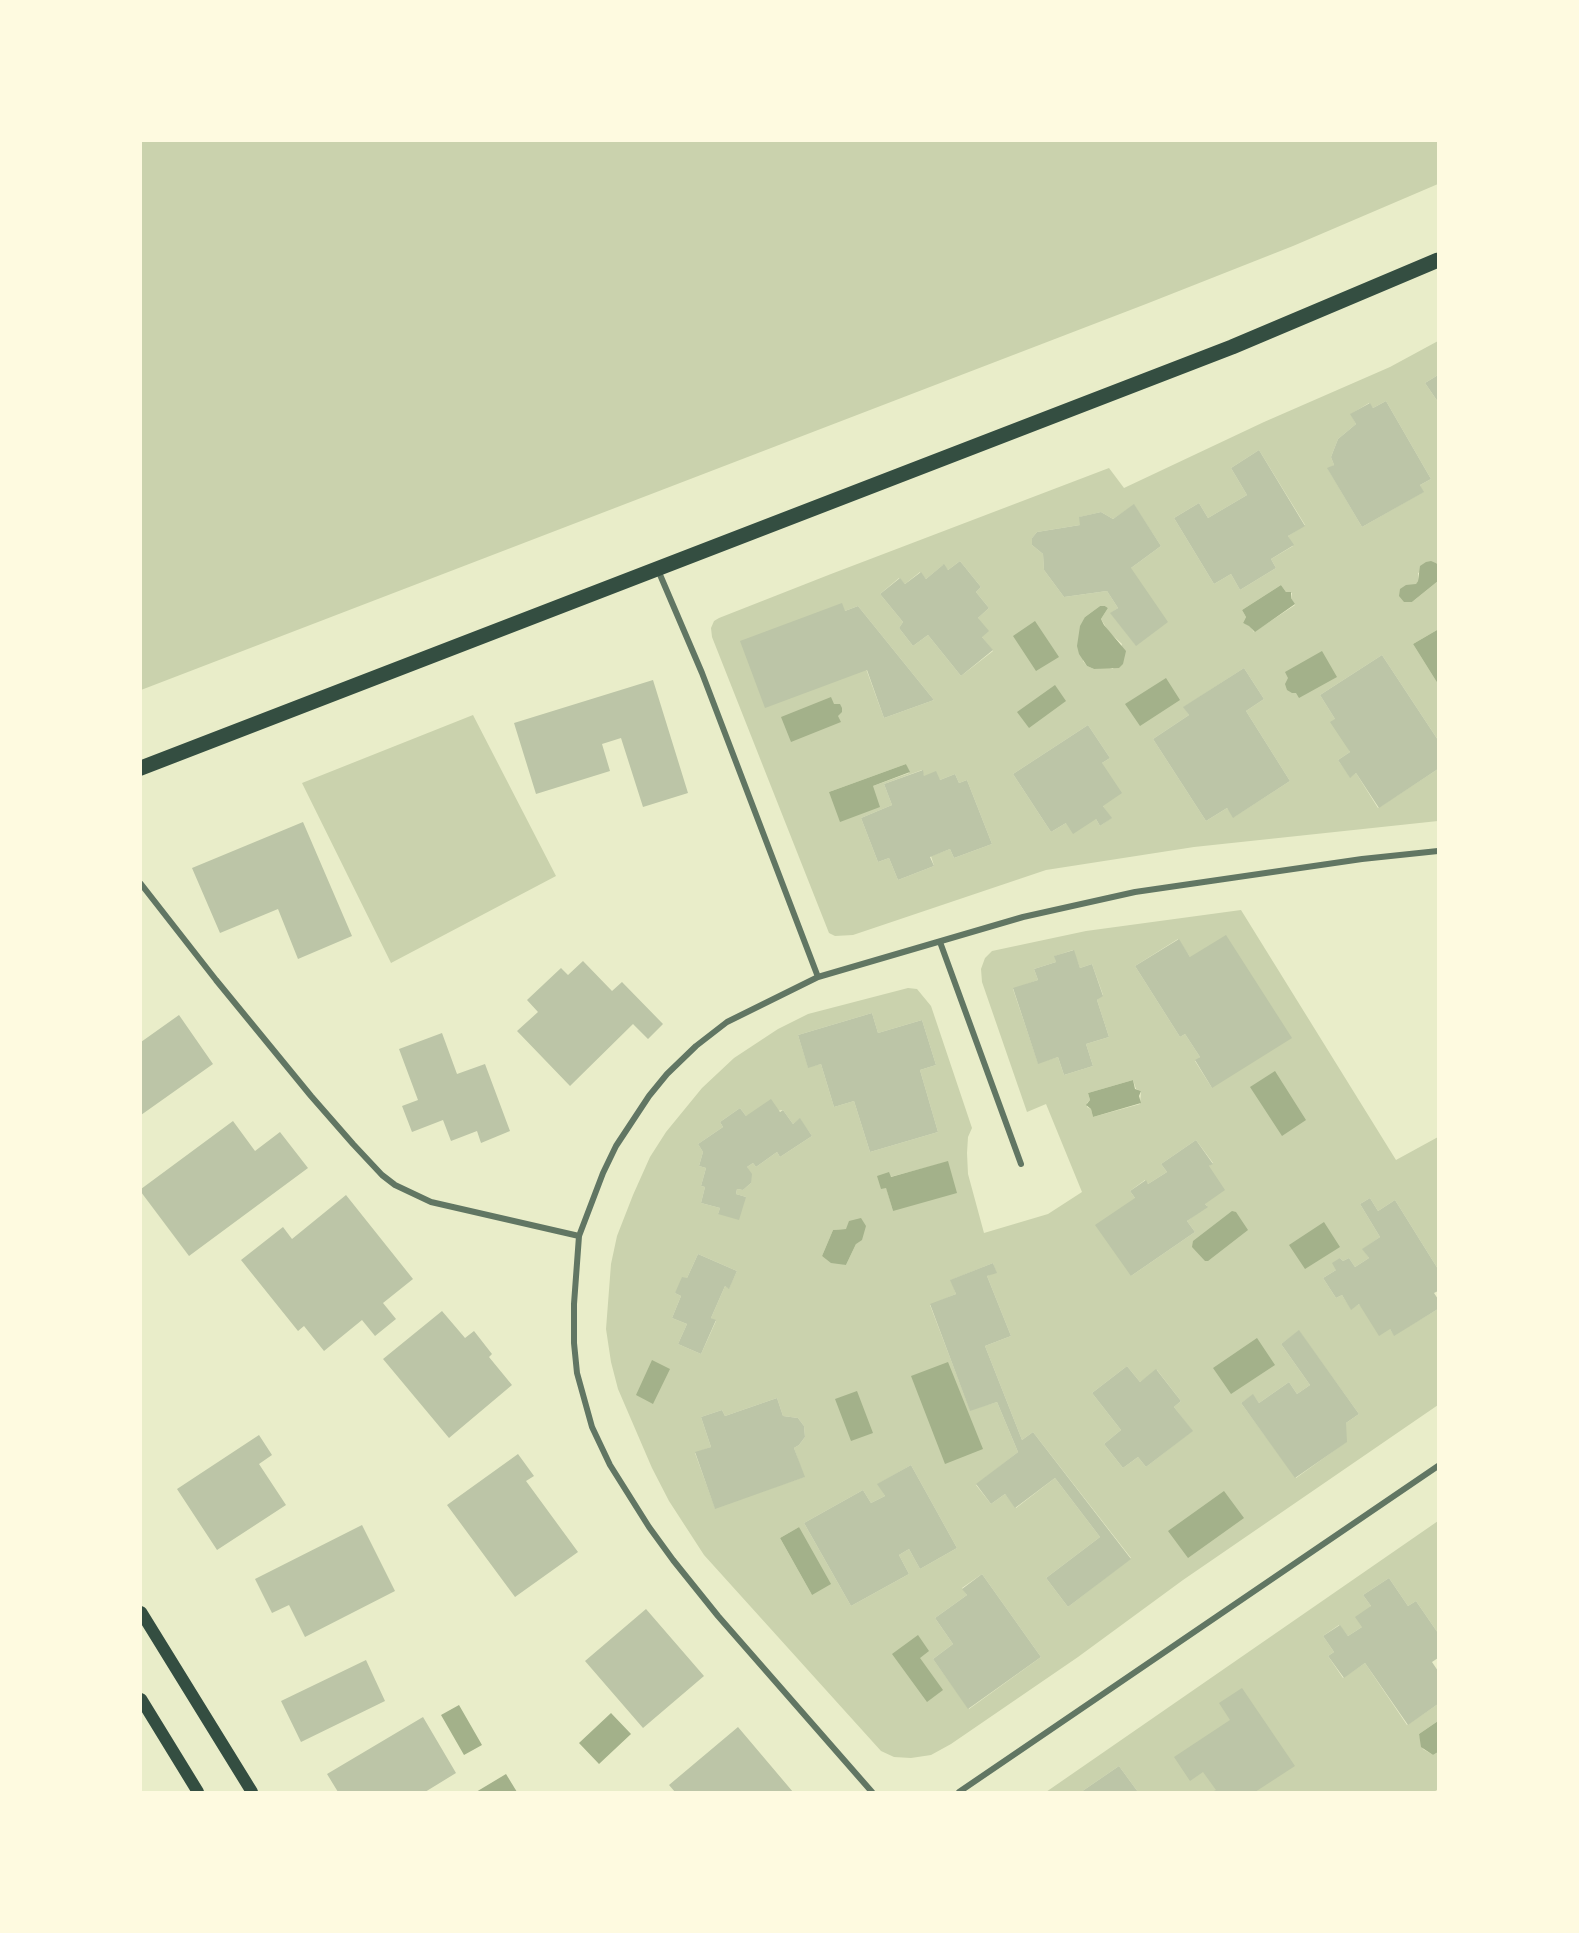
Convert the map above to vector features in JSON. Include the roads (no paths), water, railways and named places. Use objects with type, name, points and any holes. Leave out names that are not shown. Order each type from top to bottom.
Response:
[{"type":"main road","points":[[141,768],[1232,347],[1438,260]]},
{"type":"main road","points":[[141,1612],[252,1792]]},
{"type":"main road","points":[[141,1699],[198,1792]]},
{"type":"street","points":[[657,567],[702,673],[818,977]]},
{"type":"street","points":[[872,1792],[718,1616],[643,1518],[601,1448],[583,1399],[578,1373],[574,1343],[574,1304],[579,1236],[616,1146],[643,1104],[667,1074],[696,1046],[727,1022],[818,977],[1023,917],[1135,892],[1362,859],[1438,851]]},
{"type":"street","points":[[141,884],[311,1096],[361,1152],[395,1185],[431,1202],[579,1236]]},
{"type":"street","points":[[940,942],[1021,1164]]},
{"type":"street","points":[[958,1792],[1438,1466]]}]
